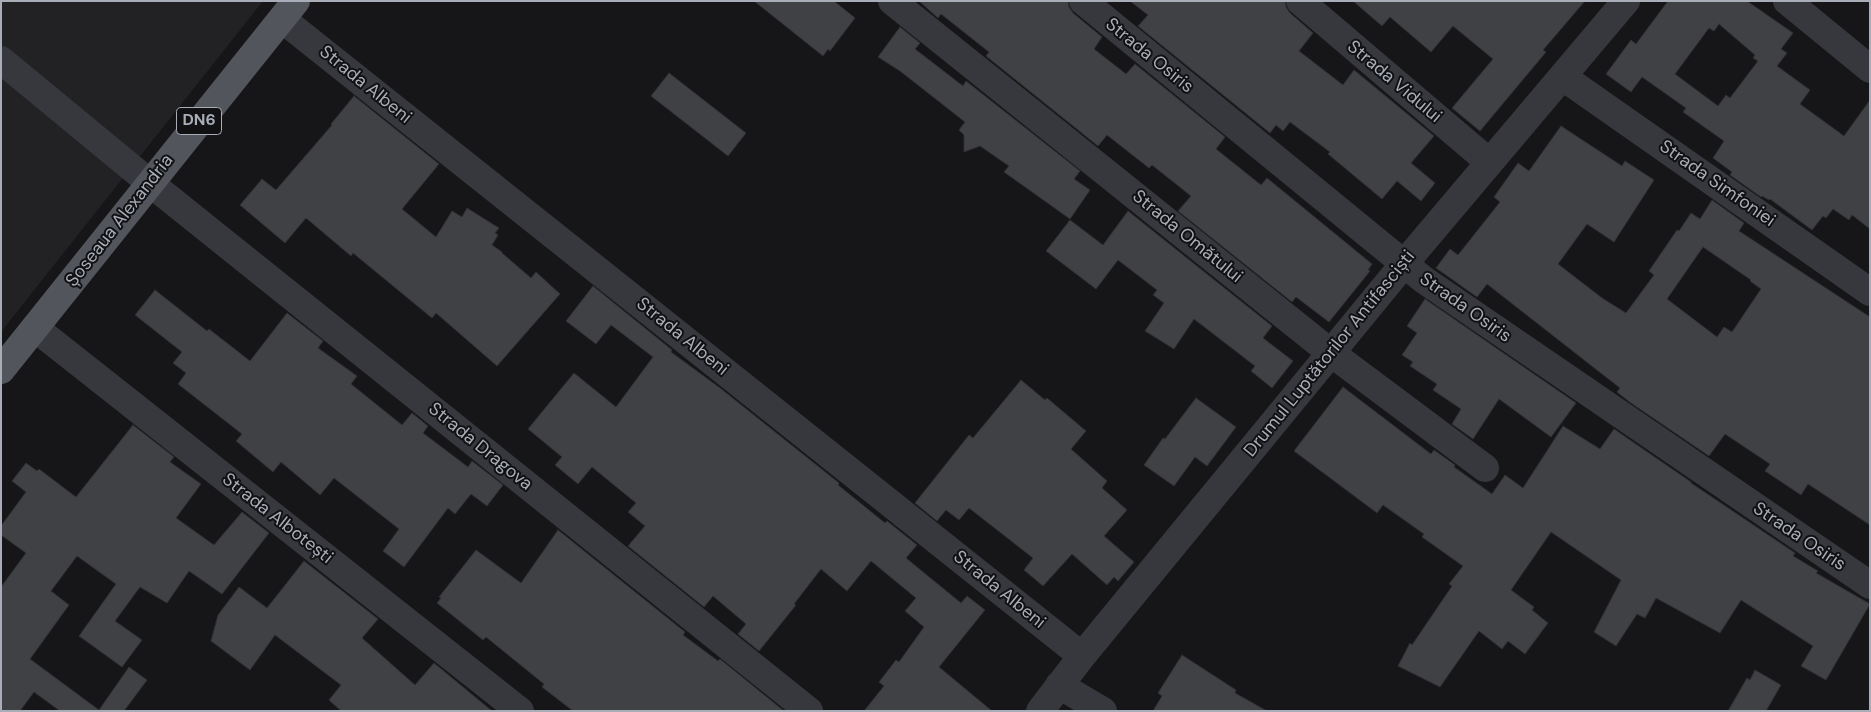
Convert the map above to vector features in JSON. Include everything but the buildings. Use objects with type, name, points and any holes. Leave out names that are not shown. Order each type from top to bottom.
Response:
[{"type":"main road","name":"Șoseaua Alexandria","points":[[1,370],[289,10]]},
{"type":"street","name":"Strada Omătului","points":[[892,1],[1331,353],[1485,468]]},
{"type":"street","name":"Strada Osiris","points":[[1082,1],[1403,265],[1870,585]]},
{"type":"street","name":"Strada Vidului","points":[[1300,1],[1489,162]]},
{"type":"street","name":"Drumul Luptătorilor Antifasciști","points":[[1040,711],[1082,656],[1403,265],[1626,1]]},
{"type":"street","points":[[1787,1],[1870,69]]},
{"type":"street","name":"Strada Albeni","points":[[289,10],[1082,656]]},
{"type":"street","name":"Strada Dragova","points":[[1,60],[150,183],[809,711]]},
{"type":"street","name":"Strada Simfoniei","points":[[1563,77],[1870,292]]},
{"type":"street","name":"Strada Albotești","points":[[35,328],[520,711]]},
{"type":"street","points":[[1059,685],[1102,711]]},
{"type":"shaded area","points":[[1,1],[263,1],[1,332]]}]
